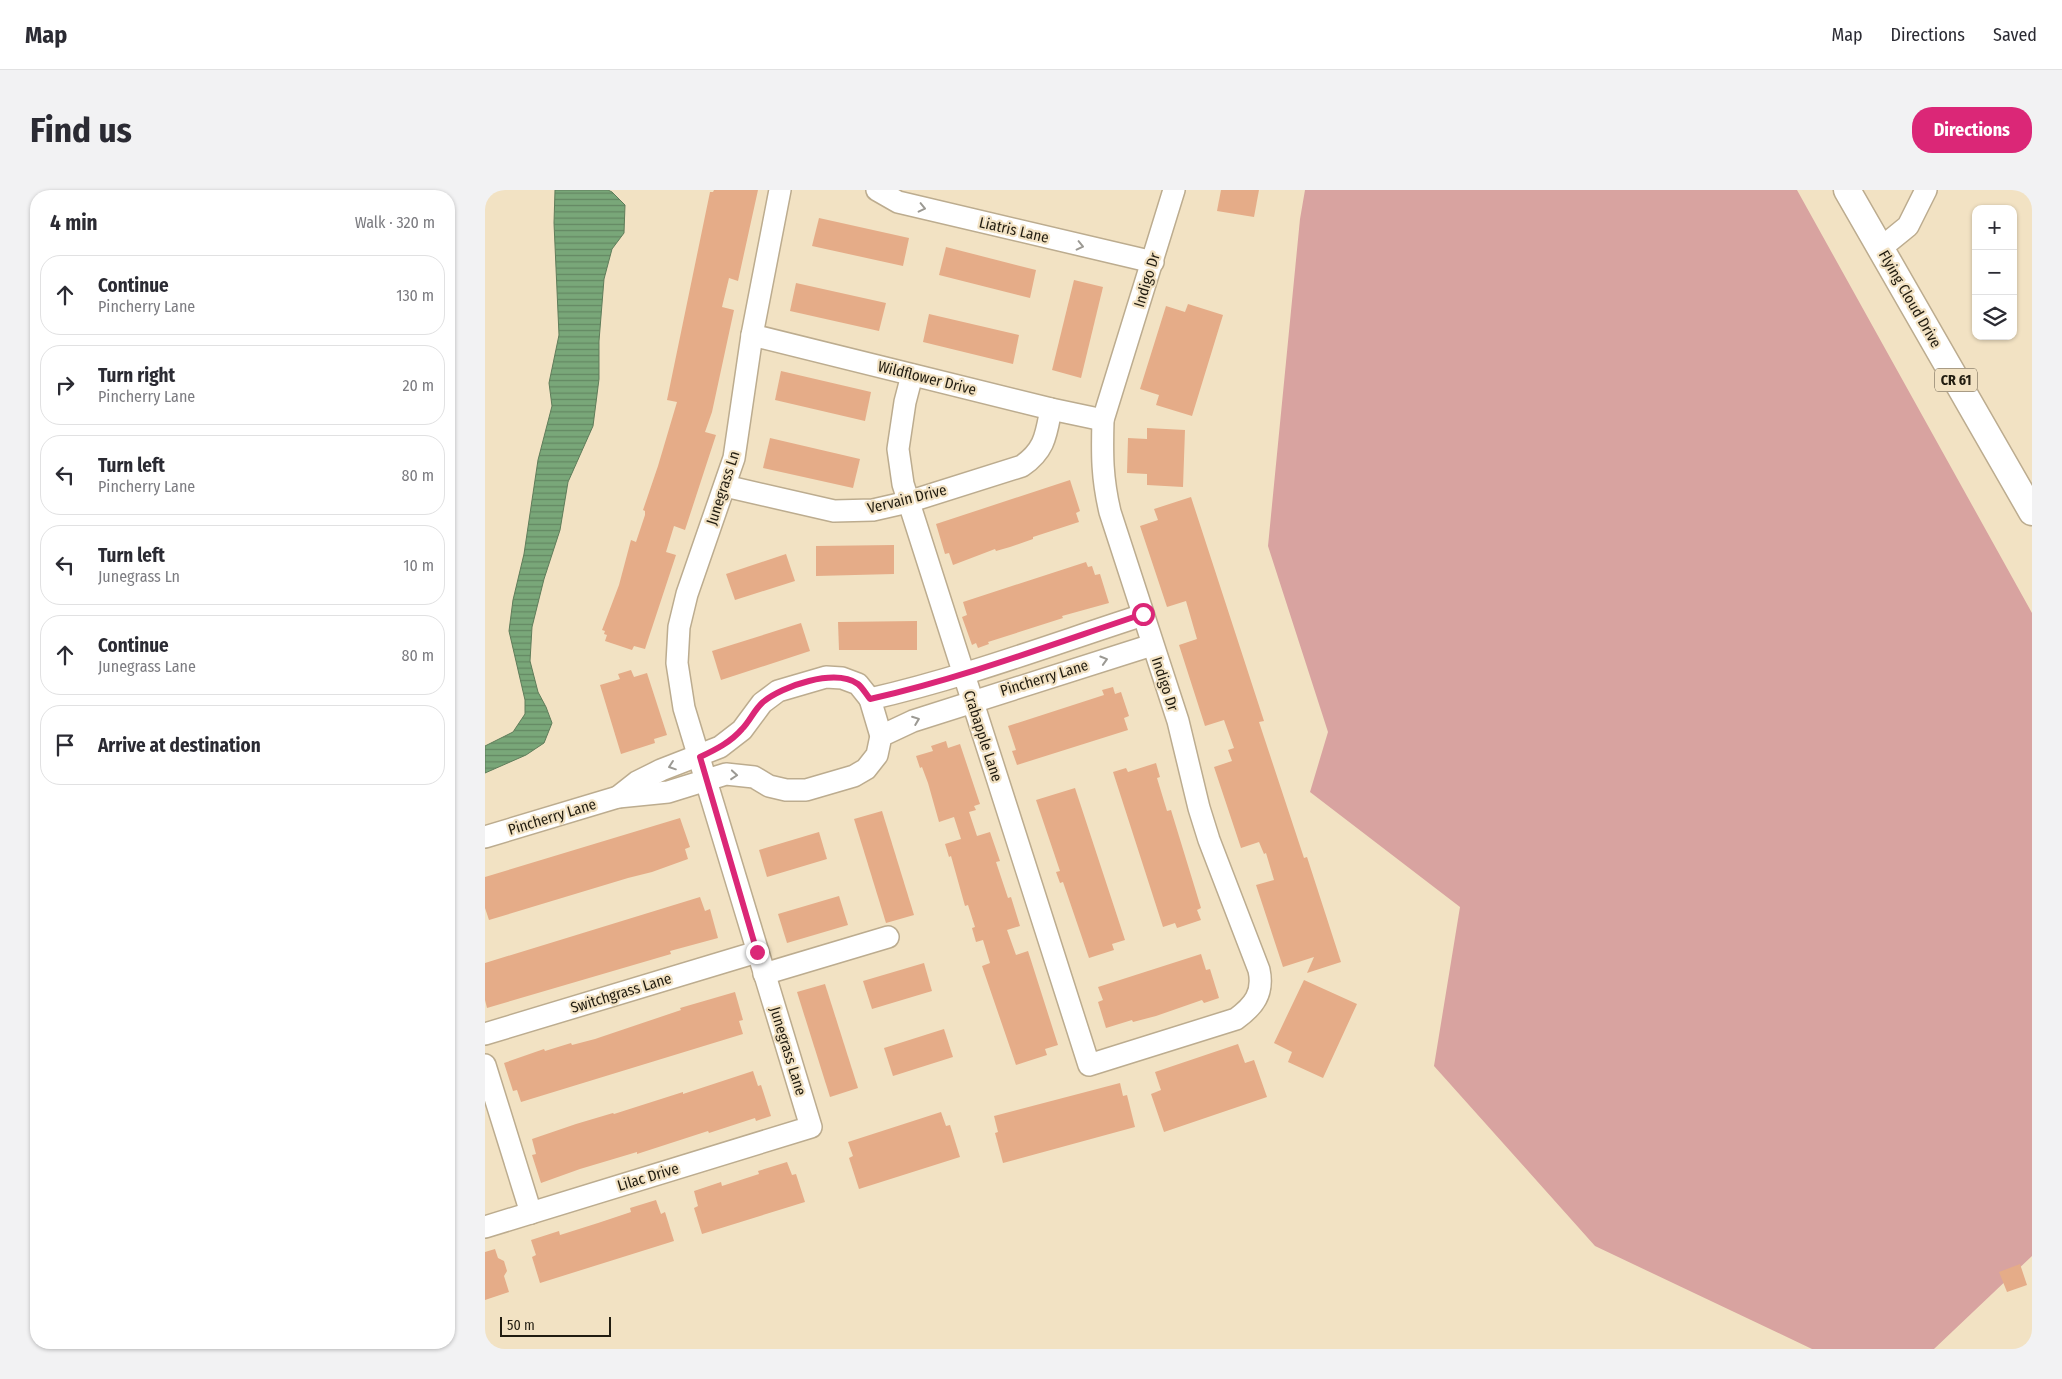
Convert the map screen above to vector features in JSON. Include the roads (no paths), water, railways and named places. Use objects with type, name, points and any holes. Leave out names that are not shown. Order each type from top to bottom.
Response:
[{"type":"main road","name":"Flying Cloud Drive","points":[[1847,190],[2032,512]]},
{"type":"street","name":"Junegrass Ln","points":[[707,781],[679,687],[677,663],[679,627],[687,594],[725,486],[738,438],[752,335],[780,190]]},
{"type":"street","name":"Liatris Lane","points":[[877,190],[899,202],[1153,262]]},
{"type":"street","points":[[1881,248],[1908,226],[1926,190]]},
{"type":"street","name":"Indigo Dr","points":[[1089,1065],[1236,1019],[1248,1011],[1257,998],[1262,983],[1243,924],[1220,873],[1209,840],[1177,721],[1103,485],[1103,420],[1153,262],[1170,191]]},
{"type":"street","name":"Wildflower Drive","points":[[752,335],[1051,409],[1103,420]]},
{"type":"street","name":"Crabapple Lane","points":[[912,374],[903,411],[898,449],[899,466],[908,502],[1089,1065]]},
{"type":"street","name":"Vervain Drive","points":[[725,486],[833,511],[873,510],[908,502],[1022,466],[1035,457],[1045,439],[1051,409]]},
{"type":"street","name":"Pincherry Lane","points":[[870,699],[902,692],[1143,614]]},
{"type":"street","name":"Pincherry Lane","points":[[881,736],[913,721],[973,700],[1152,645]]},
{"type":"street","name":"Pincherry Lane","points":[[485,837],[618,797],[668,792],[727,774],[754,777],[769,786],[786,790],[807,790],[854,776],[866,770],[877,755],[881,736],[870,699],[858,684],[842,678],[826,677],[778,691],[762,703],[741,730],[720,747],[700,757],[661,770],[637,782],[618,797]]},
{"type":"street","name":"Junegrass Lane","points":[[707,781],[811,1127]]},
{"type":"street","points":[[764,974],[888,937]]},
{"type":"street","name":"Switchgrass Lane","points":[[485,1034],[757,952]]},
{"type":"street","points":[[485,1065],[531,1213]]},
{"type":"street","name":"Lilac Drive","points":[[485,1227],[811,1127]]}]
